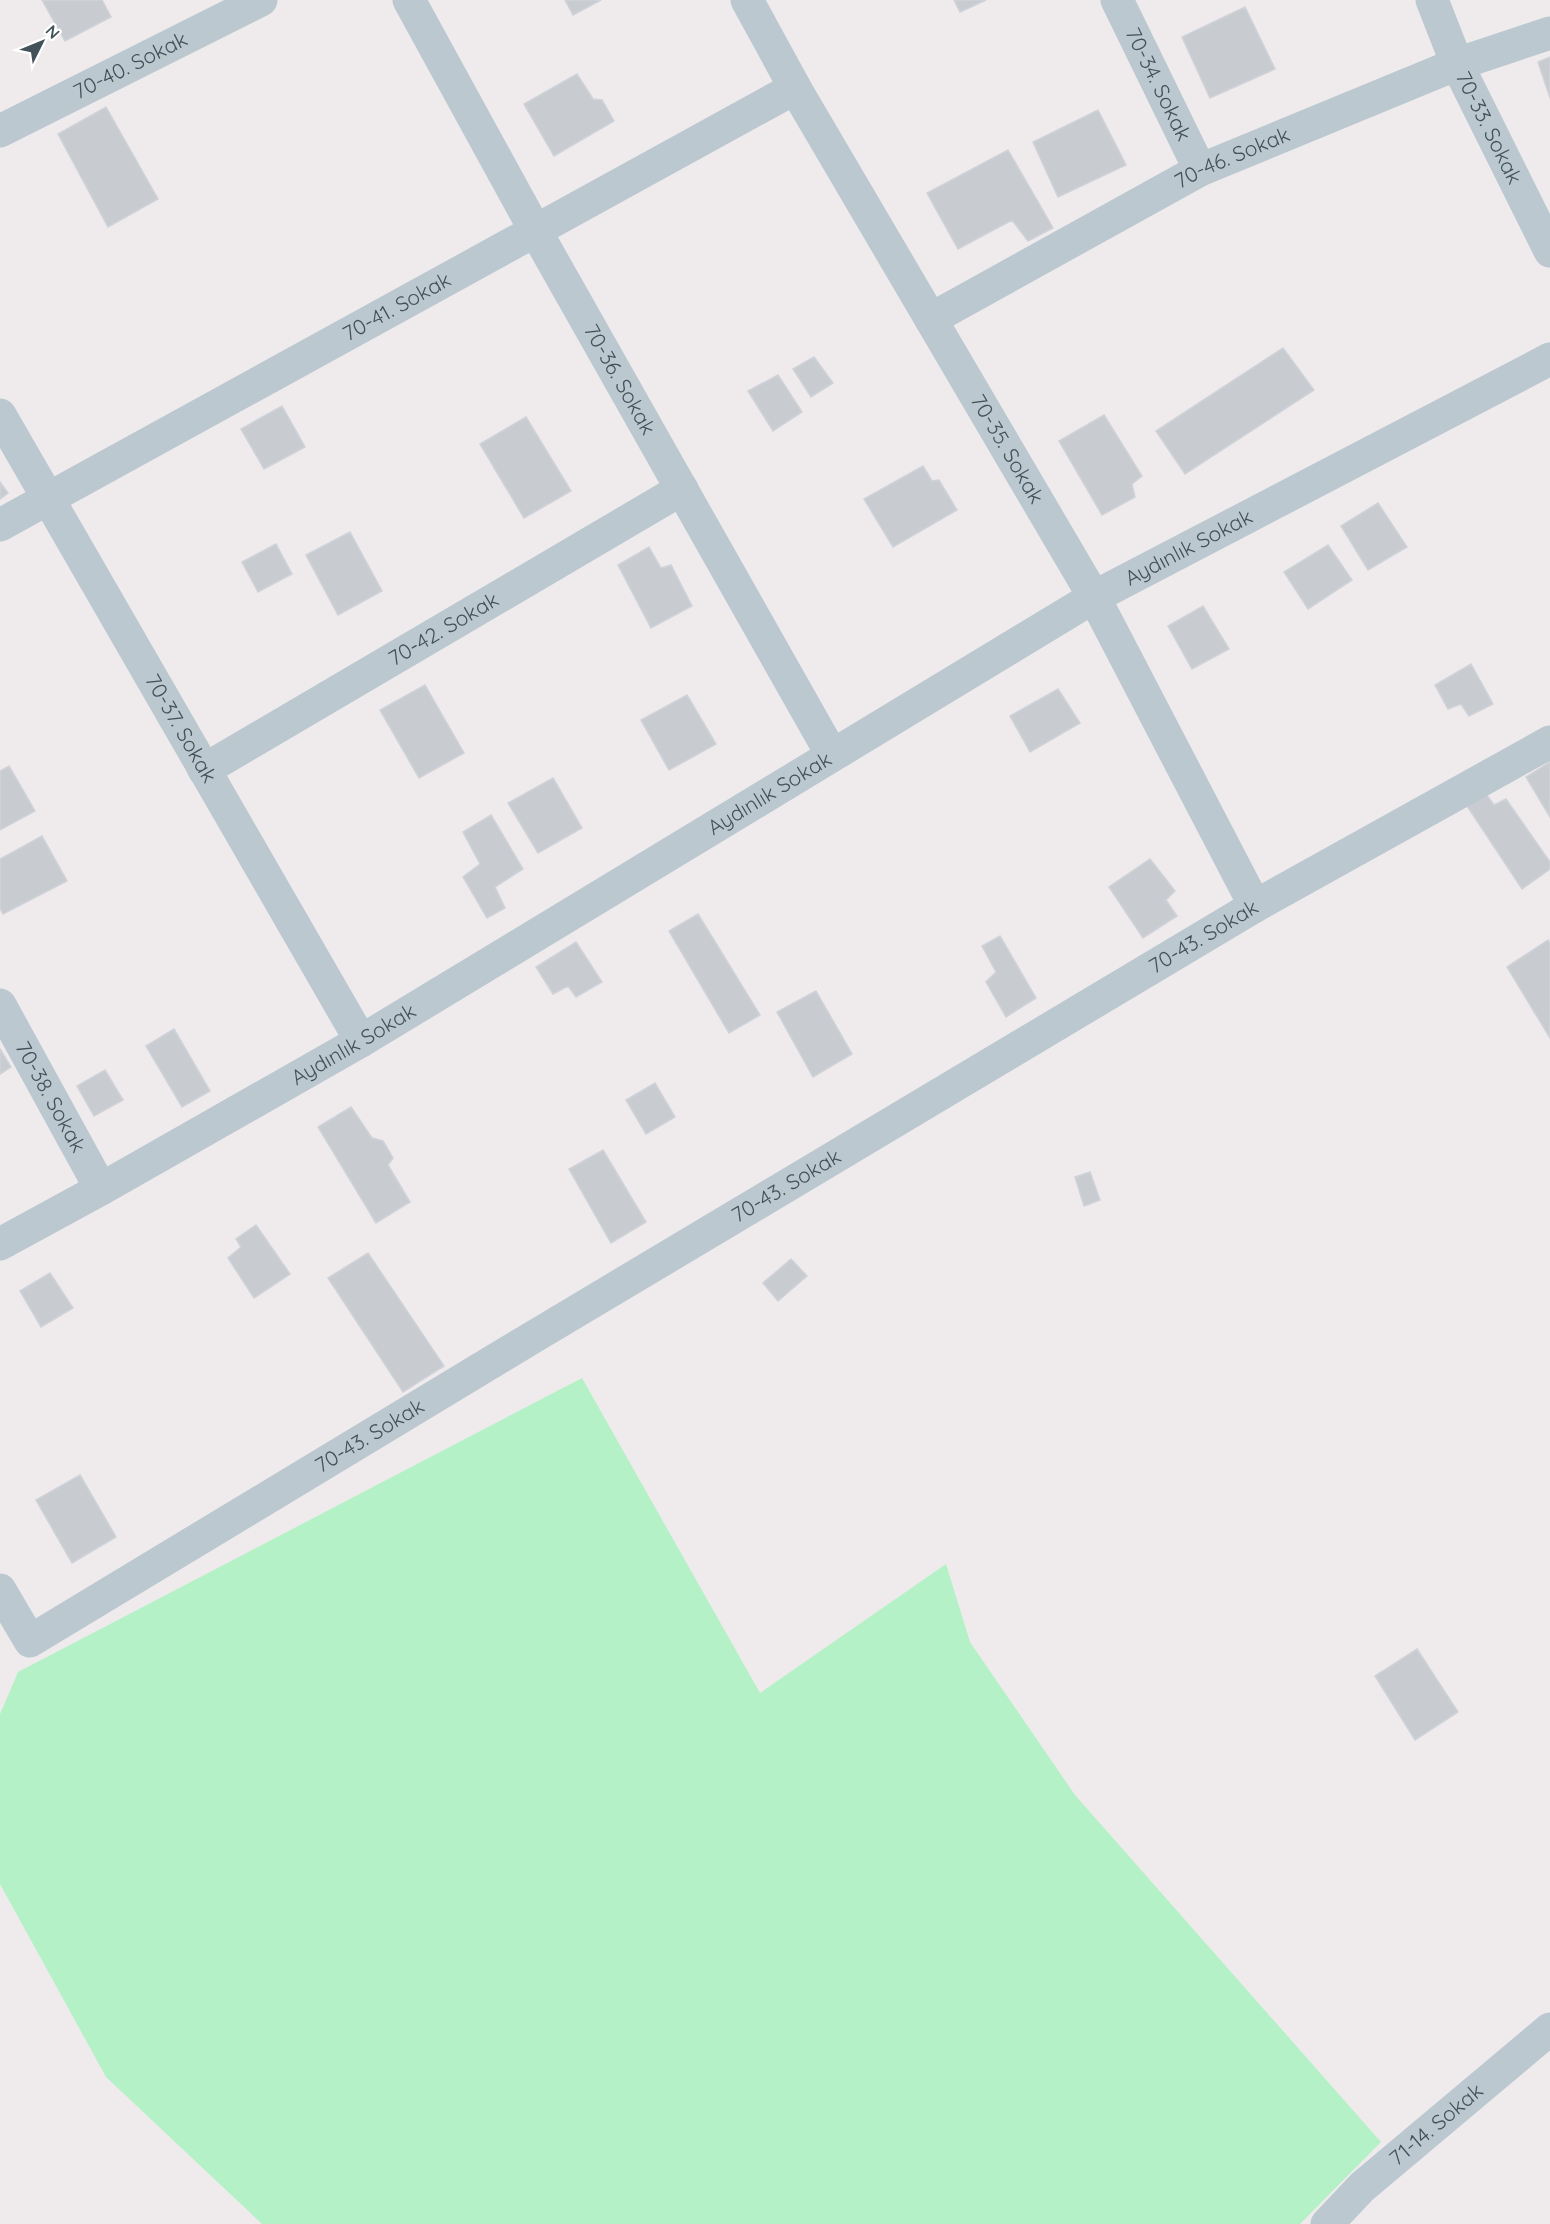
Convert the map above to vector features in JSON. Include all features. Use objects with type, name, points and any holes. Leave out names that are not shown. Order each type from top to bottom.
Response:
[{"type":"street","name":"70-40. Sokak","points":[[0,131],[261,0]]},
{"type":"street","name":"70-36. Sokak","points":[[409,0],[535,230],[832,755]]},
{"type":"street","name":"70-35. Sokak","points":[[747,0],[795,88],[1094,597],[1255,906]]},
{"type":"street","name":"70-34. Sokak","points":[[1117,0],[1200,170]]},
{"type":"street","name":"70-33. Sokak","points":[[1432,0],[1457,64],[1550,251]]},
{"type":"street","name":"70-46. Sokak","points":[[931,319],[1200,170],[1457,64],[1550,33]]},
{"type":"street","name":"70-41. Sokak","points":[[0,525],[795,88]]},
{"type":"street","name":"Aydınlık Sokak","points":[[0,1244],[361,1041],[1094,597],[1550,359]]},
{"type":"street","name":"70-37. Sokak","points":[[0,415],[361,1041]]},
{"type":"street","name":"70-42. Sokak","points":[[204,770],[682,489]]},
{"type":"street","name":"70-43. Sokak","points":[[0,1590],[30,1641],[1255,906],[1550,742]]},
{"type":"street","name":"70-38. Sokak","points":[[0,1005],[101,1189]]},
{"type":"street","name":"71-14. Sokak","points":[[1327,2224],[1362,2187],[1550,2029]]},
{"type":"green space","points":[[582,1378],[760,1693],[946,1564],[970,1642],[1075,1795],[1381,2142],[1300,2224],[262,2224],[106,2077],[0,1884],[0,1714],[18,1672]]},
{"type":"building","points":[[42,0],[102,0],[111,17],[65,41]]},
{"type":"building","points":[[565,0],[601,0],[573,15]]},
{"type":"building","points":[[954,0],[986,0],[960,12]]},
{"type":"building","points":[[1245,7],[1275,69],[1210,98],[1182,37]]},
{"type":"building","points":[[1550,57],[1550,98],[1538,62]]},
{"type":"building","points":[[577,74],[593,99],[602,100],[614,121],[554,156],[524,104]]},
{"type":"building","points":[[106,107],[158,199],[108,227],[58,134]]},
{"type":"building","points":[[1098,110],[1126,165],[1058,197],[1033,142]]},
{"type":"building","points":[[1008,150],[1053,228],[1028,241],[1012,220],[958,249],[927,193]]},
{"type":"building","points":[[1283,348],[1314,390],[1185,474],[1156,431]]},
{"type":"building","points":[[814,357],[833,383],[811,397],[793,369]]},
{"type":"building","points":[[778,375],[802,412],[773,431],[748,391]]},
{"type":"building","points":[[282,406],[305,447],[264,469],[241,429]]},
{"type":"building","points":[[1104,415],[1142,476],[1132,484],[1135,497],[1102,515],[1059,441]]},
{"type":"building","points":[[526,417],[571,491],[524,518],[480,444]]},
{"type":"building","points":[[923,466],[932,481],[939,480],[957,510],[893,547],[864,499]]},
{"type":"building","points":[[0,482],[8,493],[0,499]]},
{"type":"building","points":[[1378,503],[1407,547],[1368,570],[1341,526]]},
{"type":"building","points":[[350,532],[382,591],[338,615],[306,555]]},
{"type":"building","points":[[276,544],[292,574],[258,592],[242,562]]},
{"type":"building","points":[[1328,545],[1352,580],[1308,609],[1284,572]]},
{"type":"building","points":[[649,547],[661,568],[671,565],[692,606],[651,628],[618,565]]},
{"type":"building","points":[[1203,606],[1229,649],[1192,669],[1168,626]]},
{"type":"building","points":[[1471,664],[1493,704],[1469,716],[1461,704],[1448,709],[1435,685]]},
{"type":"building","points":[[425,685],[464,753],[419,778],[380,710]]},
{"type":"building","points":[[1058,689],[1080,723],[1030,752],[1010,716]]},
{"type":"building","points":[[687,695],[716,744],[669,770],[641,720]]},
{"type":"building","points":[[1550,762],[1550,817],[1526,777]]},
{"type":"building","points":[[9,766],[35,811],[0,830],[0,771]]},
{"type":"building","points":[[553,778],[582,828],[538,853],[508,803]]},
{"type":"building","points":[[1481,787],[1494,805],[1506,799],[1550,862],[1550,869],[1522,889],[1463,800]]},
{"type":"building","points":[[491,815],[523,869],[495,887],[505,908],[487,918],[463,877],[480,864],[463,832]]},
{"type":"building","points":[[42,836],[67,881],[3,914],[0,908],[0,859]]},
{"type":"building","points":[[1150,859],[1175,891],[1166,900],[1177,916],[1143,938],[1109,887]]},
{"type":"building","points":[[698,914],[760,1015],[729,1033],[669,931]]},
{"type":"building","points":[[1000,936],[1036,998],[1006,1017],[986,982],[996,972],[982,946]]},
{"type":"building","points":[[1548,940],[1550,943],[1550,1038],[1507,967]]},
{"type":"building","points":[[576,942],[602,982],[576,997],[568,986],[553,994],[536,967]]},
{"type":"building","points":[[816,991],[852,1054],[813,1077],[777,1012]]},
{"type":"building","points":[[174,1029],[210,1091],[182,1107],[146,1046]]},
{"type":"building","points":[[0,1049],[11,1067],[0,1074]]},
{"type":"building","points":[[105,1070],[123,1100],[94,1116],[77,1086]]},
{"type":"building","points":[[655,1083],[675,1117],[646,1134],[626,1100]]},
{"type":"building","points":[[351,1107],[372,1138],[383,1141],[393,1158],[388,1165],[410,1202],[376,1223],[318,1127]]},
{"type":"building","points":[[603,1150],[646,1222],[611,1243],[569,1169]]},
{"type":"building","points":[[1090,1172],[1100,1200],[1084,1206],[1075,1177]]},
{"type":"building","points":[[256,1225],[290,1274],[254,1298],[228,1258],[241,1247],[236,1239]]},
{"type":"building","points":[[368,1253],[444,1366],[403,1392],[328,1278]]},
{"type":"building","points":[[791,1259],[807,1276],[778,1301],[763,1283]]},
{"type":"building","points":[[50,1273],[73,1308],[41,1327],[20,1291]]},
{"type":"building","points":[[80,1475],[116,1537],[72,1563],[36,1500]]},
{"type":"building","points":[[1417,1649],[1458,1712],[1415,1740],[1375,1676]]}]
